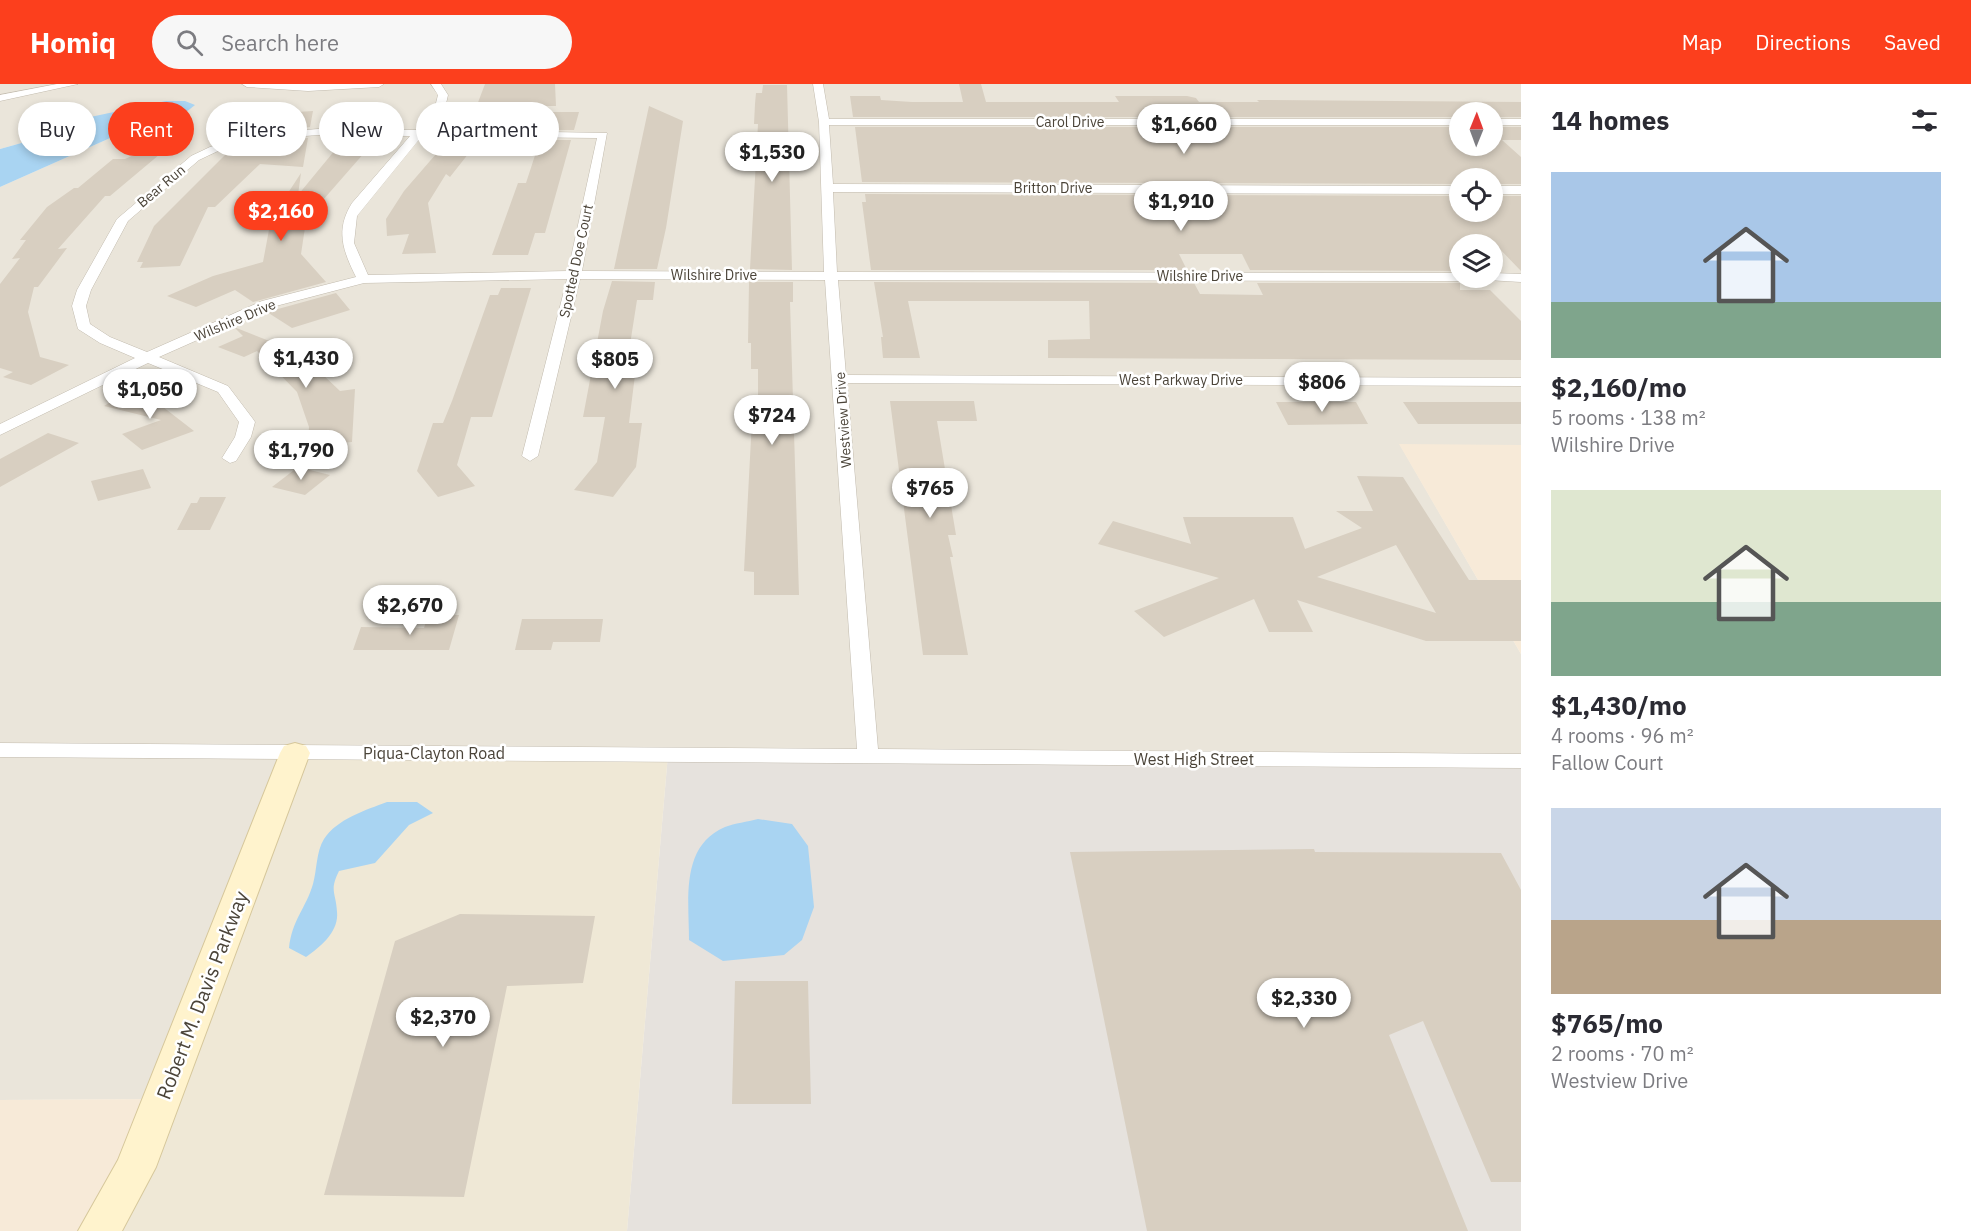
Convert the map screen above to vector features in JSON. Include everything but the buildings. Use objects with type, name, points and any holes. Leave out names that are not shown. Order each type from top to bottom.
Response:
[{"type":"street","points":[[0,98],[73,84]]},
{"type":"street","points":[[247,84],[309,87],[379,84]]},
{"type":"street","points":[[436,84],[443,95],[441,102]]},
{"type":"street","name":"Westview Drive","points":[[819,84],[824,122],[831,274],[868,756]]},
{"type":"street","name":"Carol Drive","points":[[824,122],[1449,122]]},
{"type":"street","points":[[1503,122],[1521,122]]},
{"type":"street","name":"Bear Run","points":[[148,357],[105,340],[83,326],[79,306],[84,290],[123,219],[140,202],[195,158],[235,141],[284,134],[416,134]]},
{"type":"street","points":[[364,279],[346,237],[347,220],[416,135]]},
{"type":"street","name":"Bear Run","points":[[559,135],[603,135]]},
{"type":"street","name":"Spotted Doe Court","points":[[530,456],[574,276],[603,135]]},
{"type":"street","name":"Britton Drive","points":[[827,188],[1449,190]]},
{"type":"street","points":[[1503,190],[1521,190]]},
{"type":"street","name":"Wilshire Drive","points":[[0,430],[148,357],[267,304],[364,279],[466,275],[831,274],[1449,277]]},
{"type":"street","points":[[1503,277],[1521,278]]},
{"type":"street","points":[[148,357],[223,388],[247,422],[243,437],[230,458]]},
{"type":"street","name":"West Parkway Drive","points":[[840,379],[1521,382]]},
{"type":"street","name":"Piqua-Clayton Road","points":[[0,750],[868,756]]},
{"type":"street","name":"Robert M. Davis Parkway","points":[[99,1231],[136,1167],[295,753]]},
{"type":"street","name":"West High Street","points":[[868,756],[1521,761]]},
{"type":"shaded area","points":[[0,84],[1521,84],[1521,445],[1400,445],[1521,654],[1521,761],[668,754],[162,1099],[0,1100],[0,187],[70,156],[96,156],[96,144],[108,139],[108,156],[194,156],[194,102],[108,102],[108,119],[96,120],[96,102],[18,102],[18,144],[0,149]]},
{"type":"shaded area","points":[[1399,444],[1521,445],[1521,654]]},
{"type":"shaded area","points":[[295,753],[668,754],[627,1231],[99,1231]]},
{"type":"shaded area","points":[[668,754],[1521,761],[1521,1231],[627,1231]]},
{"type":"shaded area","points":[[162,1099],[99,1231],[0,1231],[0,1100]]},
{"type":"water","points":[[185,101],[188,102],[161,102]]},
{"type":"water","points":[[108,113],[108,139],[96,144],[96,116]]},
{"type":"water","points":[[18,144],[18,156],[70,156],[0,187],[0,149]]},
{"type":"water","points":[[387,802],[417,802],[433,813],[409,825],[375,863],[339,871],[334,887],[337,919],[332,932],[306,957],[289,948],[296,922],[313,884],[318,855],[324,839],[344,821]]},
{"type":"water","points":[[758,819],[792,824],[808,846],[814,907],[802,940],[784,955],[723,961],[689,940],[690,876],[700,847],[711,836],[725,827]]}]
